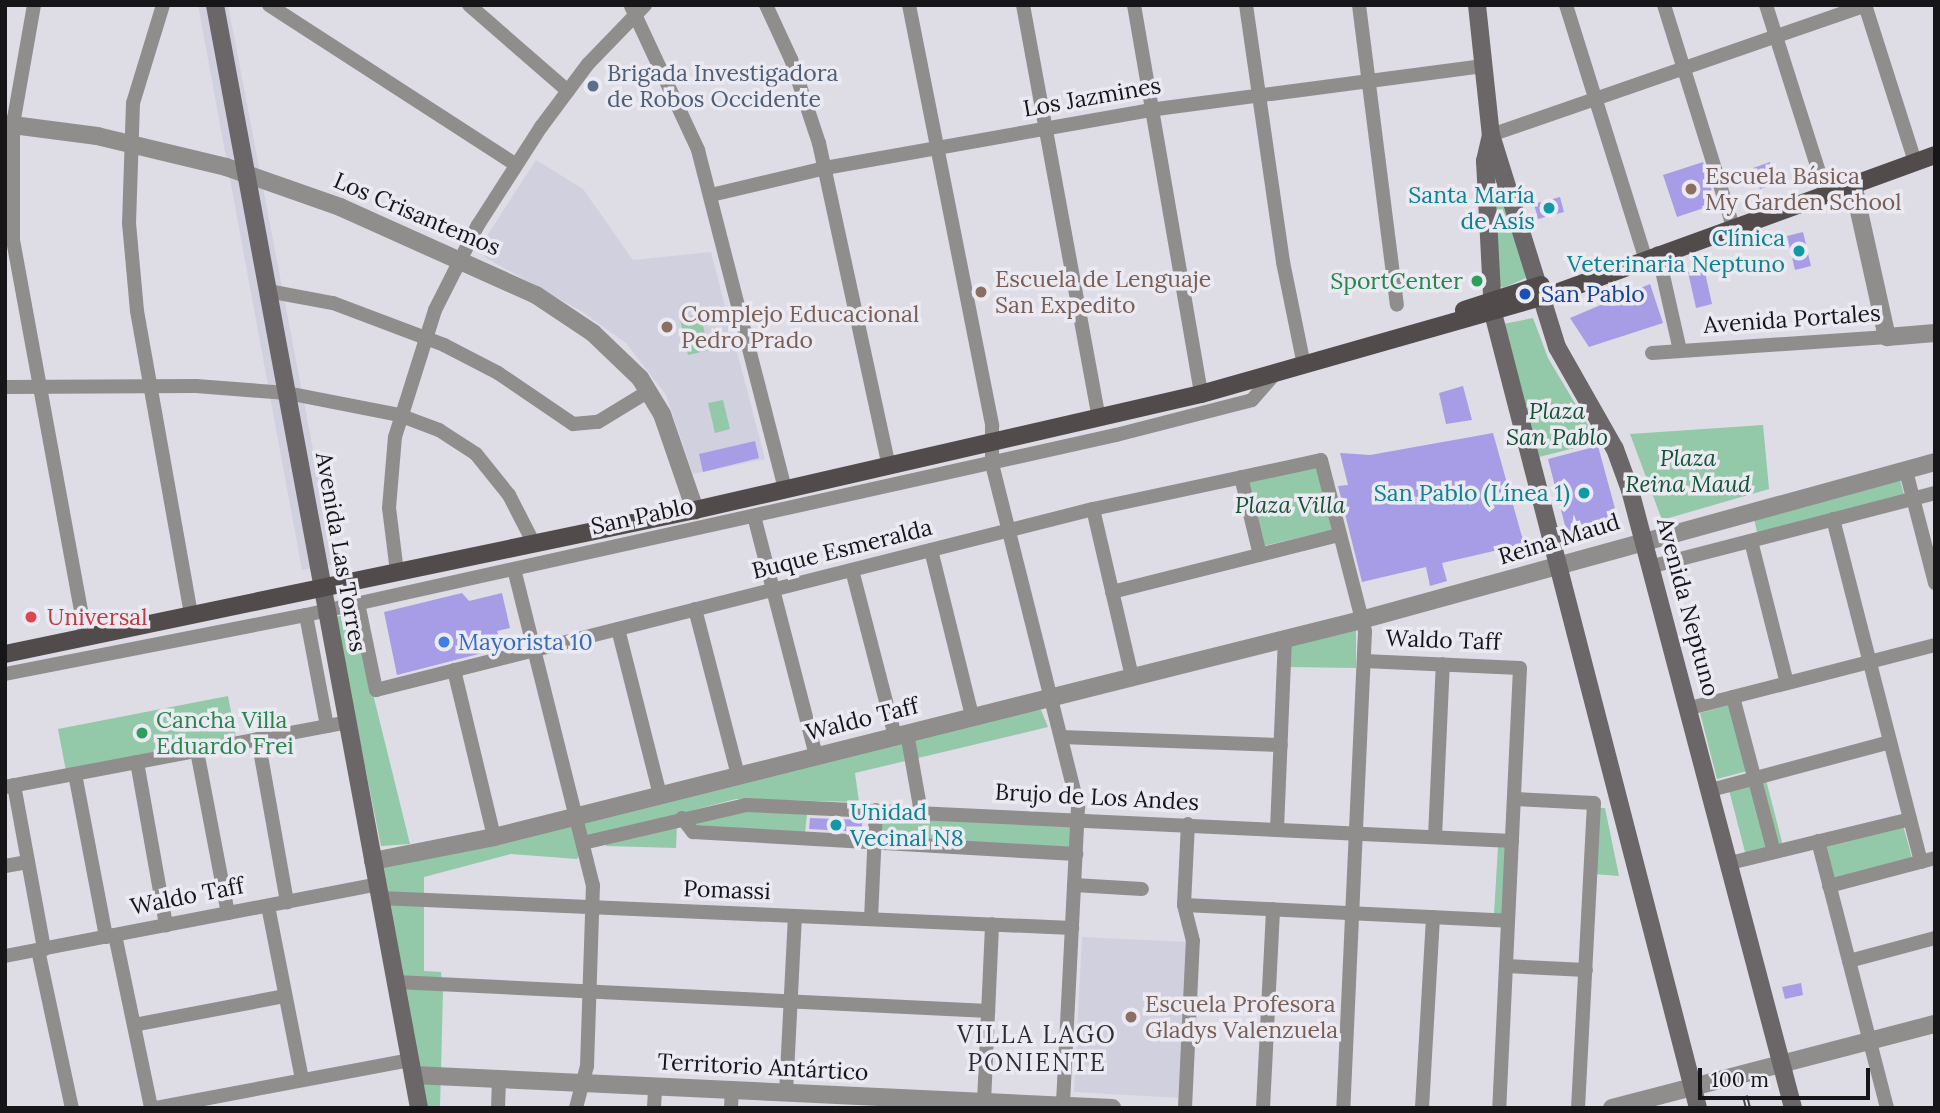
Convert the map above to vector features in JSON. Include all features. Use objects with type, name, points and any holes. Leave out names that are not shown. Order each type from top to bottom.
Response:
[{"type":"main road","name":"Avenida Las Torres","points":[[215,5],[419,1108]]},
{"type":"main road","name":"Avenida Neptuno","points":[[1477,5],[1491,135],[1557,347],[1619,458],[1653,566],[1793,1108]]},
{"type":"main road","name":"Avenida Neptuno","points":[[1491,135],[1485,161],[1492,307],[1698,1108]]},
{"type":"main road","name":"San Pablo","points":[[5,654],[695,510],[1200,394],[1445,322],[1625,264],[1935,155]]},
{"type":"street","points":[[34,5],[9,124],[12,240],[86,637]]},
{"type":"street","points":[[163,5],[142,62],[129,143],[132,273],[191,615]]},
{"type":"street","points":[[269,5],[516,164]]},
{"type":"street","points":[[469,5],[568,90]]},
{"type":"street","points":[[765,5],[800,83],[825,168],[889,466]]},
{"type":"street","points":[[909,5],[991,444],[992,464],[1061,737],[1078,819],[1063,1107]]},
{"type":"street","points":[[1023,5],[1043,128],[1099,418]]},
{"type":"street","points":[[1134,5],[1149,110],[1200,394]]},
{"type":"street","points":[[1247,5],[1258,94],[1304,365]]},
{"type":"street","points":[[1359,5],[1396,305]]},
{"type":"street","points":[[1566,5],[1596,100],[1651,255],[1680,351]]},
{"type":"street","points":[[1664,5],[1733,227]]},
{"type":"street","points":[[1766,5],[1826,194]]},
{"type":"street","points":[[1491,135],[1865,5],[1915,162]]},
{"type":"street","points":[[397,572],[390,495],[400,415],[424,337],[460,257],[516,164],[568,90],[637,8],[685,114],[712,195],[785,489]]},
{"type":"street","name":"Los Jazmines","points":[[712,195],[825,168],[1149,110],[1483,66]]},
{"type":"street","name":"Los Crisantemos","points":[[9,124],[129,143],[247,174],[460,257],[576,320],[615,352],[649,391],[695,510]]},
{"type":"street","points":[[1853,184],[1887,337]]},
{"type":"street","points":[[268,291],[332,303],[424,337],[491,369],[573,424],[598,422],[649,391]]},
{"type":"street","points":[[1906,335],[1935,325]]},
{"type":"street","name":"Avenida Portales","points":[[1652,353],[1935,332]]},
{"type":"street","name":"San Pablo","points":[[5,674],[306,615],[992,464],[1246,402],[1275,374]]},
{"type":"street","points":[[5,387],[38,384],[150,384],[287,393],[400,415],[439,430],[476,454],[509,495],[533,542]]},
{"type":"street","name":"Buque Esmeralda","points":[[358,603],[376,690],[1093,509],[1321,460],[1339,535]]},
{"type":"street","name":"Reina Maud","points":[[1361,620],[1559,567],[1644,538],[1935,462]]},
{"type":"street","points":[[1906,471],[1935,583]]},
{"type":"street","points":[[1241,477],[1260,555]]},
{"type":"street","points":[[1653,566],[1935,493]]},
{"type":"street","points":[[1093,509],[1132,676]]},
{"type":"street","points":[[754,516],[816,756]]},
{"type":"street","points":[[1829,886],[1928,860],[1910,818],[1833,519]]},
{"type":"street","points":[[1112,592],[1339,535],[1361,620],[1364,661],[1343,1108]]},
{"type":"street","points":[[1751,541],[1787,682]]},
{"type":"street","points":[[931,550],[972,716]]},
{"type":"street","points":[[514,569],[577,816],[594,907],[582,1083],[576,1108]]},
{"type":"street","points":[[852,570],[901,734],[921,812]]},
{"type":"street","points":[[695,609],[738,775]]},
{"type":"street","name":"Avenida Las Torres","points":[[306,615],[327,726]]},
{"type":"street","name":"Waldo Taff","points":[[373,861],[494,837],[1361,620]]},
{"type":"street","points":[[618,629],[660,795]]},
{"type":"street","points":[[1278,829],[1285,638]]},
{"type":"street","points":[[1690,708],[1935,645]]},
{"type":"street","name":"Waldo Taff","points":[[1364,661],[1520,668],[1514,799]]},
{"type":"street","points":[[1435,837],[1443,664]]},
{"type":"street","points":[[454,670],[494,837]]},
{"type":"street","points":[[1733,696],[1774,852]]},
{"type":"street","points":[[72,1108],[41,949],[28,862],[9,786],[348,722]]},
{"type":"street","points":[[1061,737],[1281,745]]},
{"type":"street","points":[[258,739],[287,902]]},
{"type":"street","points":[[1711,790],[1891,742]]},
{"type":"street","points":[[197,751],[228,913]]},
{"type":"street","points":[[137,762],[166,925]]},
{"type":"street","points":[[75,774],[151,1108]]},
{"type":"street","points":[[1499,1108],[1514,799],[1594,803],[1578,1108]]},
{"type":"street","name":"Brujo de Los Andes","points":[[583,843],[746,805],[1512,841]]},
{"type":"street","points":[[871,919],[876,810]]},
{"type":"street","points":[[682,818],[693,832],[1076,854]]},
{"type":"street","points":[[1730,863],[1910,818]]},
{"type":"street","points":[[1185,1108],[1193,941],[1184,905],[1188,824]]},
{"type":"street","points":[[1818,841],[1887,1108]]},
{"type":"street","points":[[5,866],[28,862]]},
{"type":"street","points":[[1074,885],[1142,889]]},
{"type":"street","name":"Waldo Taff","points":[[5,956],[268,905],[379,891]]},
{"type":"street","name":"Pomassi","points":[[379,891],[594,907],[1072,928]]},
{"type":"street","points":[[268,905],[302,1080]]},
{"type":"street","points":[[1184,905],[1508,921]]},
{"type":"street","points":[[1263,1108],[1273,909]]},
{"type":"street","points":[[786,1093],[795,916]]},
{"type":"street","points":[[1422,1108],[1433,917]]},
{"type":"street","points":[[984,1102],[992,924]]},
{"type":"street","points":[[1849,961],[1935,938]]},
{"type":"street","points":[[1506,966],[1586,970]]},
{"type":"street","points":[[396,982],[988,1011]]},
{"type":"street","points":[[134,1025],[285,996]]},
{"type":"street","points":[[1618,1107],[1935,1024]]},
{"type":"street","name":"Territorio Antártico","points":[[156,1108],[223,1101],[302,1080],[411,1068],[499,1079],[655,1086],[731,1099],[786,1093],[808,1101],[962,1104],[984,1102],[1112,1108]]},
{"type":"street","points":[[498,1108],[499,1079]]},
{"type":"street","points":[[654,1108],[655,1086]]},
{"type":"shaded area","points":[[198,5],[228,5],[335,564],[302,570]]},
{"type":"shaded area","name":"Complejo Educacional Pedro Prado","points":[[536,160],[583,189],[633,260],[711,252],[765,459],[693,474],[666,395],[626,343],[581,311],[486,258],[479,248]]},
{"type":"shaded area","name":"Escuela Profesora Gladys Valenzuela","points":[[1082,937],[1187,942],[1181,1098],[1074,1092]]},
{"type":"green space","points":[[1490,144],[1526,278],[1503,288],[1500,286]]},
{"type":"green space","points":[[700,314],[709,350],[688,355],[680,319]]},
{"type":"green space","name":"Plaza San Pablo","points":[[1533,318],[1548,358],[1598,442],[1539,457],[1503,324]]},
{"type":"green space","points":[[723,400],[730,429],[715,433],[708,403]]},
{"type":"green space","name":"Plaza Reina Maud","points":[[1763,425],[1769,489],[1662,520],[1630,434]]},
{"type":"green space","name":"Plaza Villa","points":[[1317,465],[1332,530],[1264,546],[1247,479]]},
{"type":"green space","points":[[1900,480],[1905,498],[1758,537],[1754,518]]},
{"type":"green space","points":[[353,613],[410,844],[381,846],[335,617]]},
{"type":"green space","points":[[1356,627],[1356,668],[1287,667],[1287,644]]},
{"type":"green space","points":[[228,696],[236,738],[66,771],[58,729]]},
{"type":"green space","points":[[1737,703],[1755,769],[1717,779],[1700,713]]},
{"type":"green space","points":[[1039,705],[1048,727],[855,773],[859,802],[736,799],[590,837],[577,859],[511,854],[424,877],[424,971],[441,972],[443,991],[440,1108],[427,1108],[381,866]]},
{"type":"green space","points":[[1766,780],[1783,846],[1746,856],[1729,790]]},
{"type":"green space","points":[[1599,808],[1605,808],[1619,876],[1594,874]]},
{"type":"green space","points":[[740,810],[807,814],[805,833],[695,828],[692,822]]},
{"type":"green space","points":[[880,815],[1072,823],[1070,850],[877,840]]},
{"type":"green space","points":[[677,824],[676,848],[606,846],[606,842]]},
{"type":"green space","points":[[1903,825],[1912,858],[1831,880],[1824,845]]},
{"type":"green space","points":[[1498,847],[1509,848],[1506,914],[1494,914]]},
{"type":"building","name":"Escuela Básica My Garden School","points":[[1703,162],[1716,204],[1677,217],[1663,175]]},
{"type":"building","points":[[1770,162],[1777,183],[1760,189],[1753,168]]},
{"type":"building","name":"Santa María de Asís","points":[[1560,197],[1564,212],[1538,219],[1534,204]]},
{"type":"building","name":"Clínica Veterinaria Neptuno","points":[[1803,232],[1811,266],[1795,270],[1787,236]]},
{"type":"building","points":[[1704,268],[1712,304],[1696,308],[1688,272]]},
{"type":"building","points":[[1650,284],[1663,323],[1589,347],[1570,318]]},
{"type":"building","points":[[1463,386],[1472,420],[1446,424],[1439,393]]},
{"type":"building","points":[[1493,433],[1524,544],[1442,563],[1447,581],[1430,586],[1426,567],[1362,582],[1338,486],[1348,485],[1340,453],[1370,455]]},
{"type":"building","points":[[755,441],[759,458],[703,472],[699,454]]},
{"type":"building","name":"San Pablo (Línea 1)","points":[[1598,446],[1620,527],[1569,541],[1548,459]]},
{"type":"building","name":"Mayorista 10","points":[[462,593],[469,601],[502,593],[510,628],[497,631],[502,648],[397,675],[384,612]]},
{"type":"building","name":"Unidad Vecinal N8","points":[[810,818],[862,820],[862,832],[809,829]]},
{"type":"building","points":[[1801,983],[1803,995],[1785,999],[1782,987]]},
{"type":"railway","points":[[1745,1096],[1748,1108]]},
{"type":"place","name":"Brigada Investigadora de Robos Occidente","points":[[593,86]]},
{"type":"place","name":"Escuela Básica My Garden School","points":[[1691,189]]},
{"type":"place","name":"Santa María de Asís","points":[[1549,208]]},
{"type":"place","name":"Clínica Veterinaria Neptuno","points":[[1799,251]]},
{"type":"place","name":"SportCenter","points":[[1477,281]]},
{"type":"place","name":"Escuela de Lenguaje San Expedito","points":[[981,292]]},
{"type":"place","name":"San Pablo","points":[[1525,294]]},
{"type":"place","name":"Complejo Educacional Pedro Prado","points":[[667,327]]},
{"type":"place","name":"San Pablo (Línea 1)","points":[[1584,493]]},
{"type":"place","name":"Universal","points":[[31,617]]},
{"type":"place","name":"Mayorista 10","points":[[444,642]]},
{"type":"place","name":"Cancha Villa Eduardo Frei","points":[[142,733]]},
{"type":"place","name":"Unidad Vecinal N8","points":[[836,825]]},
{"type":"place","name":"Escuela Profesora Gladys Valenzuela","points":[[1131,1017]]},
{"type":"district","name":"VILLA LAGO PONIENTE","points":[[1037,1049]]}]
